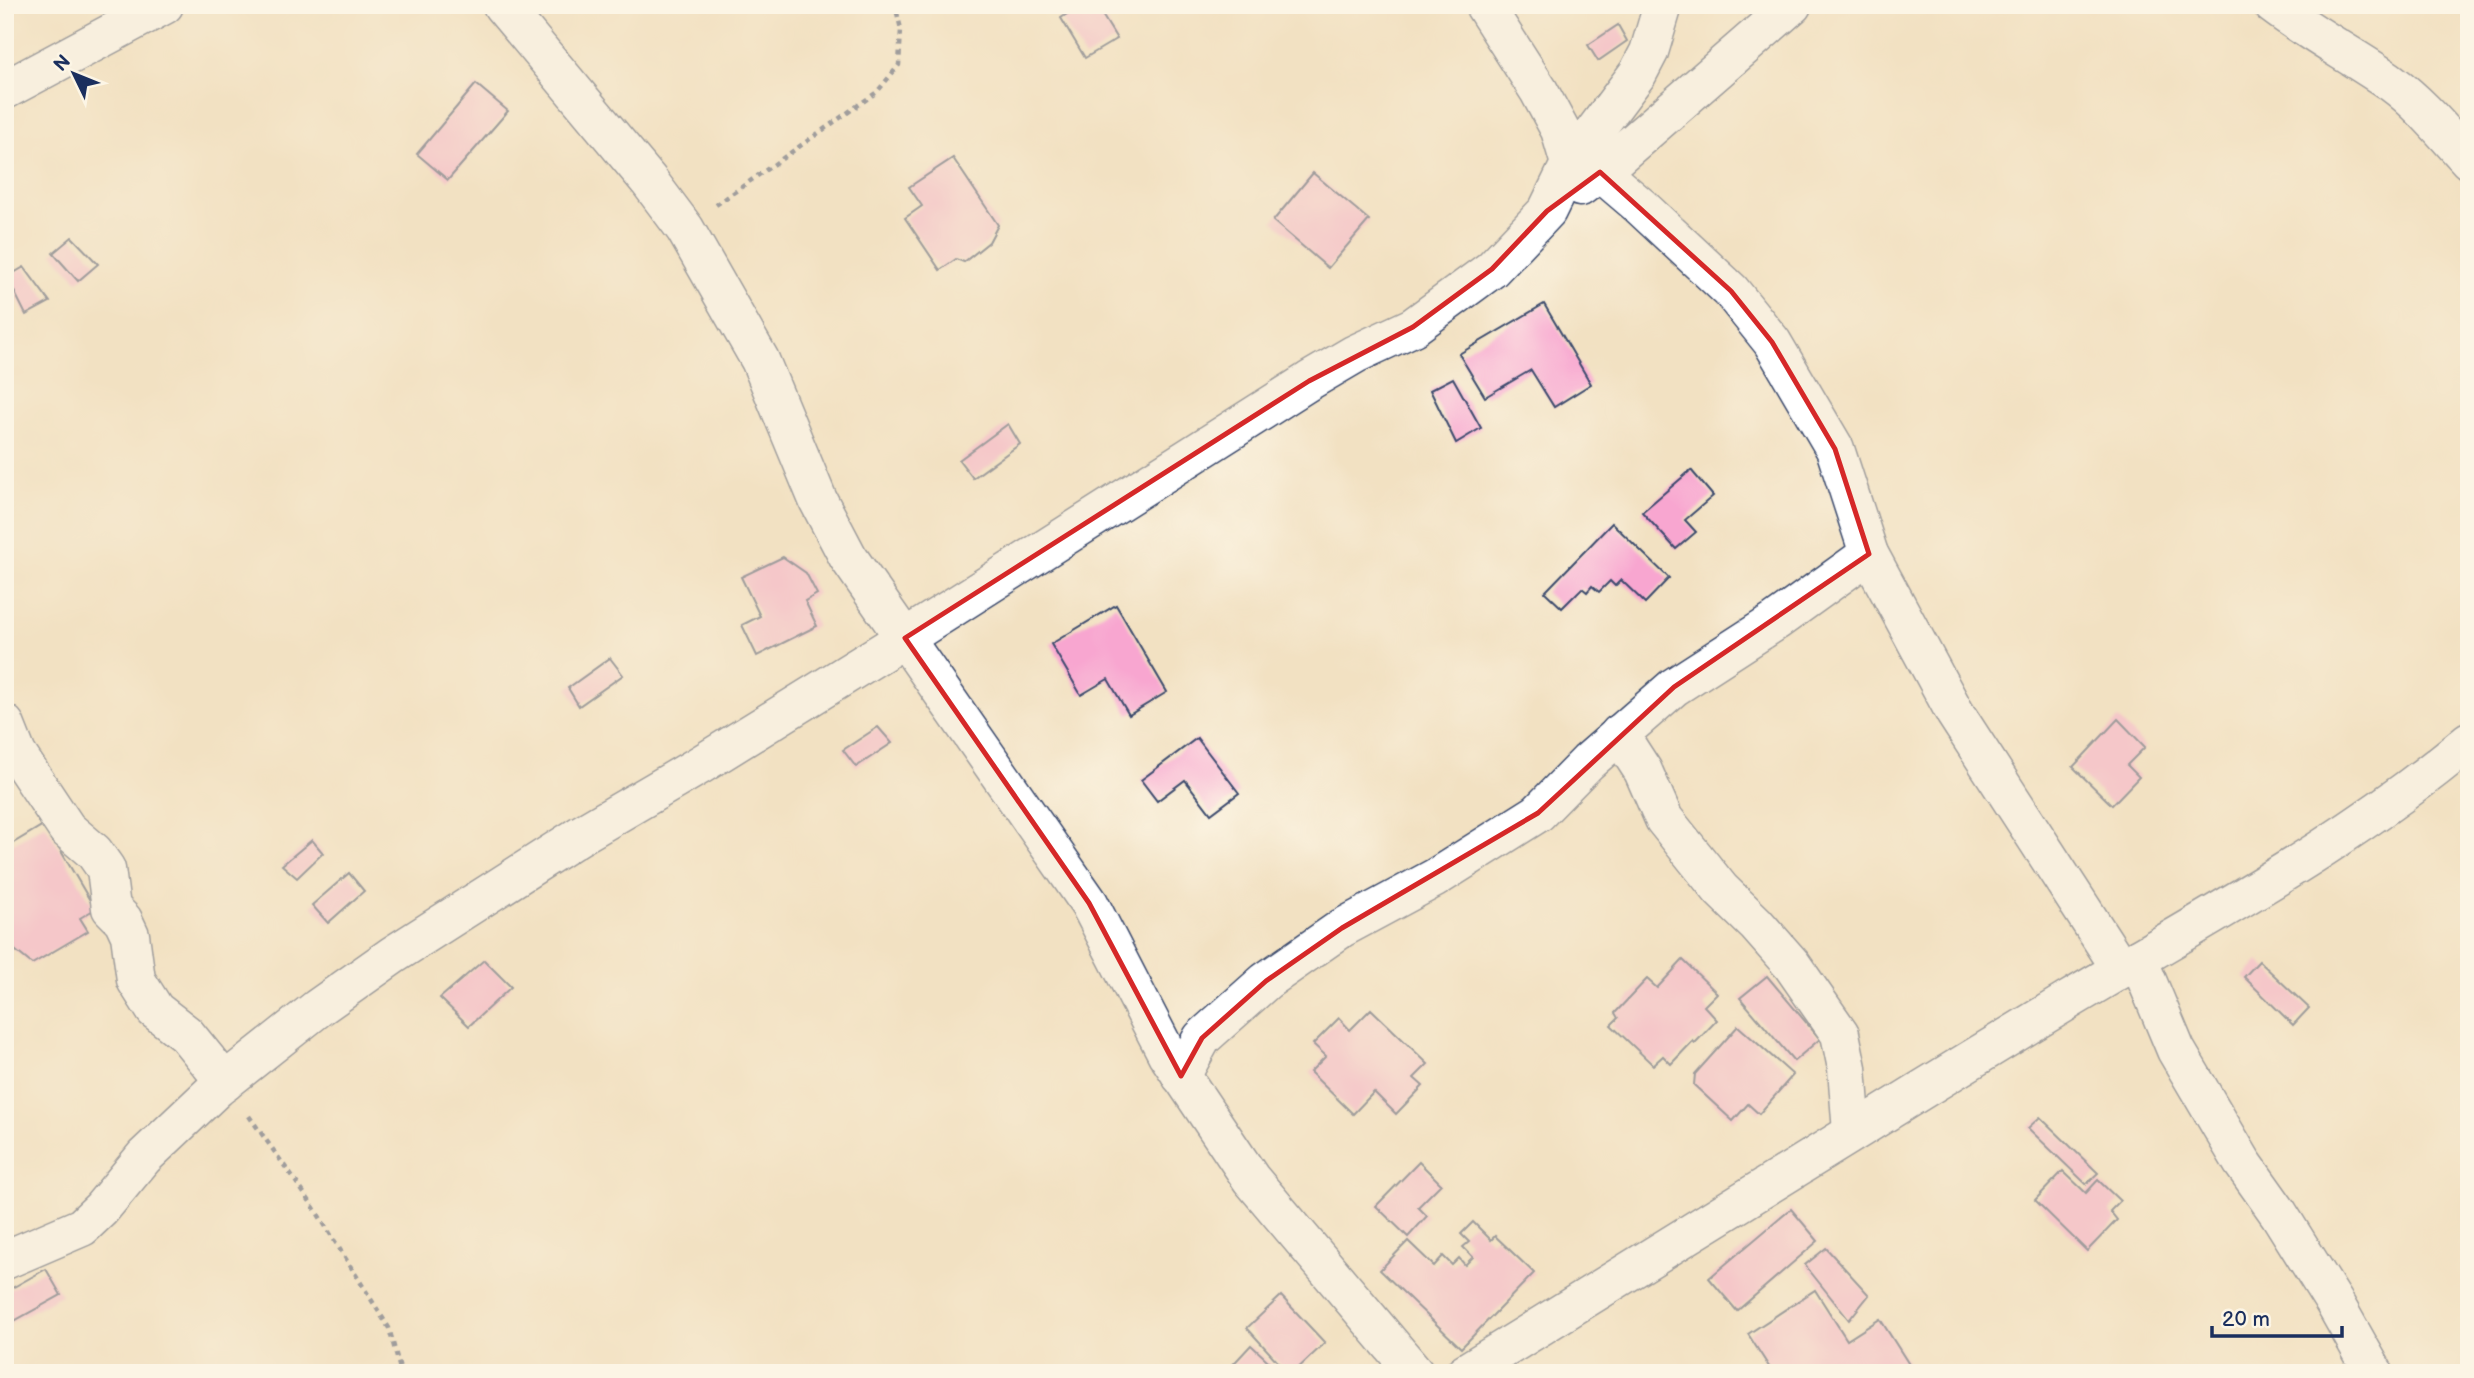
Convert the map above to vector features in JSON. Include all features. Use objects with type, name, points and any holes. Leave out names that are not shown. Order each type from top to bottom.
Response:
[{"type":"street","points":[[5,90],[164,5]]},
{"type":"street","points":[[502,5],[649,181],[685,229],[760,360],[818,500],[848,557],[1089,903],[1181,1076],[1251,1179],[1415,1373]]},
{"type":"street","points":[[1484,5],[1585,168],[1640,206],[1731,291],[1772,342],[1835,449],[1869,554],[1955,713],[2130,964],[2176,1050],[2242,1162],[2279,1214],[2374,1373]]},
{"type":"street","points":[[1585,168],[1649,52],[1663,5]]},
{"type":"street","points":[[5,1260],[82,1227],[101,1209],[144,1157],[225,1082],[317,1008],[393,955],[579,836],[700,765],[905,638],[1308,381],[1355,354],[1413,327],[1492,269],[1585,168],[1792,5]]},
{"type":"street","points":[[2273,5],[2304,29],[2394,84],[2469,160]]},
{"type":"street","points":[[1181,1076],[1202,1038],[1266,981],[1342,928],[1436,878],[1538,813],[1588,762],[1674,687],[1776,621],[1869,554]]},
{"type":"street","points":[[5,724],[17,754],[67,828],[94,852],[106,869],[111,908],[123,920],[130,935],[136,980],[155,1010],[186,1034],[225,1082]]},
{"type":"street","points":[[1619,734],[1643,771],[1664,820],[1721,890],[1792,965],[1840,1034],[1847,1068],[1852,1132]]},
{"type":"street","points":[[1465,1373],[1852,1132],[2281,876],[2422,780],[2469,741]]},
{"type":"path","points":[[685,229],[747,182],[877,92],[899,65],[901,29],[895,5]]},
{"type":"path","points":[[225,1082],[311,1203],[383,1318],[389,1328],[401,1373]]},
{"type":"highlighted area","points":[[1600,172],[1731,291],[1772,342],[1835,449],[1869,554],[1674,687],[1538,813],[1342,928],[1266,981],[1202,1038],[1181,1076],[1089,903],[905,638],[1309,381],[1413,327],[1492,269],[1547,211]]},
{"type":"building","points":[[1081,5],[1096,5],[1117,39],[1085,58],[1061,18]]},
{"type":"building","points":[[1618,25],[1627,41],[1598,61],[1588,45]]},
{"type":"building","points":[[476,84],[508,111],[448,180],[417,154]]},
{"type":"building","points":[[953,158],[998,225],[989,242],[964,262],[956,259],[940,270],[905,218],[922,206],[909,187]]},
{"type":"building","points":[[1313,173],[1369,220],[1328,268],[1273,221]]},
{"type":"building","points":[[72,237],[98,264],[78,281],[53,253]]},
{"type":"building","points":[[24,267],[50,302],[26,315],[7,277]]},
{"type":"building","points":[[1544,304],[1591,384],[1554,407],[1531,370],[1485,397],[1459,354]]},
{"type":"building","points":[[1453,378],[1481,428],[1456,443],[1430,390]]},
{"type":"building","points":[[1008,424],[1020,444],[973,478],[959,460]]},
{"type":"building","points":[[1691,470],[1713,496],[1685,520],[1696,532],[1676,549],[1642,512]]},
{"type":"building","points":[[1612,523],[1669,578],[1645,603],[1621,580],[1615,586],[1610,581],[1599,592],[1592,586],[1587,592],[1582,588],[1562,608],[1545,592]]},
{"type":"building","points":[[783,557],[806,573],[817,594],[805,601],[817,626],[757,656],[742,625],[760,616],[741,577]]},
{"type":"building","points":[[1116,605],[1167,692],[1129,715],[1108,679],[1081,695],[1051,644]]},
{"type":"building","points":[[610,658],[623,675],[579,706],[568,688]]},
{"type":"building","points":[[2118,719],[2145,747],[2127,765],[2139,777],[2112,805],[2073,767]]},
{"type":"building","points":[[878,727],[892,743],[856,767],[843,750]]},
{"type":"building","points":[[1197,738],[1239,793],[1211,814],[1185,780],[1157,801],[1141,780]]},
{"type":"building","points":[[45,824],[95,909],[80,918],[88,931],[32,964],[5,942],[5,848]]},
{"type":"building","points":[[312,840],[323,853],[297,878],[282,865]]},
{"type":"building","points":[[349,873],[364,891],[328,923],[312,905]]},
{"type":"building","points":[[484,960],[511,987],[469,1026],[440,998]]},
{"type":"building","points":[[1683,960],[1717,993],[1704,1006],[1717,1020],[1671,1064],[1663,1056],[1653,1065],[1611,1025],[1618,1018],[1615,1013],[1647,979],[1657,988]]},
{"type":"building","points":[[2259,961],[2309,1008],[2293,1025],[2244,977]]},
{"type":"building","points":[[1767,976],[1820,1039],[1794,1061],[1740,998]]},
{"type":"building","points":[[1371,1009],[1428,1064],[1414,1078],[1423,1086],[1396,1114],[1374,1092],[1353,1114],[1310,1072],[1326,1056],[1313,1044],[1339,1018],[1350,1030]]},
{"type":"building","points":[[1738,1026],[1793,1075],[1759,1114],[1748,1104],[1733,1121],[1694,1085],[1695,1074]]},
{"type":"building","points":[[2040,1117],[2098,1173],[2086,1184],[2028,1128]]},
{"type":"building","points":[[1419,1162],[1441,1184],[1418,1207],[1427,1216],[1408,1237],[1376,1206]]},
{"type":"building","points":[[2063,1171],[2086,1193],[2098,1180],[2120,1201],[2110,1211],[2117,1220],[2087,1251],[2035,1200]]},
{"type":"building","points":[[1791,1209],[1818,1241],[1737,1311],[1709,1278]]},
{"type":"building","points":[[1473,1222],[1491,1240],[1495,1236],[1534,1273],[1461,1348],[1380,1270],[1408,1241],[1434,1266],[1443,1256],[1452,1265],[1459,1258],[1465,1265],[1473,1257],[1463,1247],[1469,1242],[1461,1234]]},
{"type":"building","points":[[1826,1248],[1869,1295],[1849,1320],[1805,1265]]},
{"type":"building","points":[[46,1269],[61,1295],[5,1326],[5,1292]]},
{"type":"building","points":[[1815,1290],[1847,1340],[1880,1319],[1910,1366],[1900,1373],[1773,1373],[1748,1334]]},
{"type":"building","points":[[1281,1296],[1325,1343],[1293,1373],[1288,1373],[1247,1328]]},
{"type":"building","points":[[1251,1345],[1281,1373],[1225,1373]]}]
